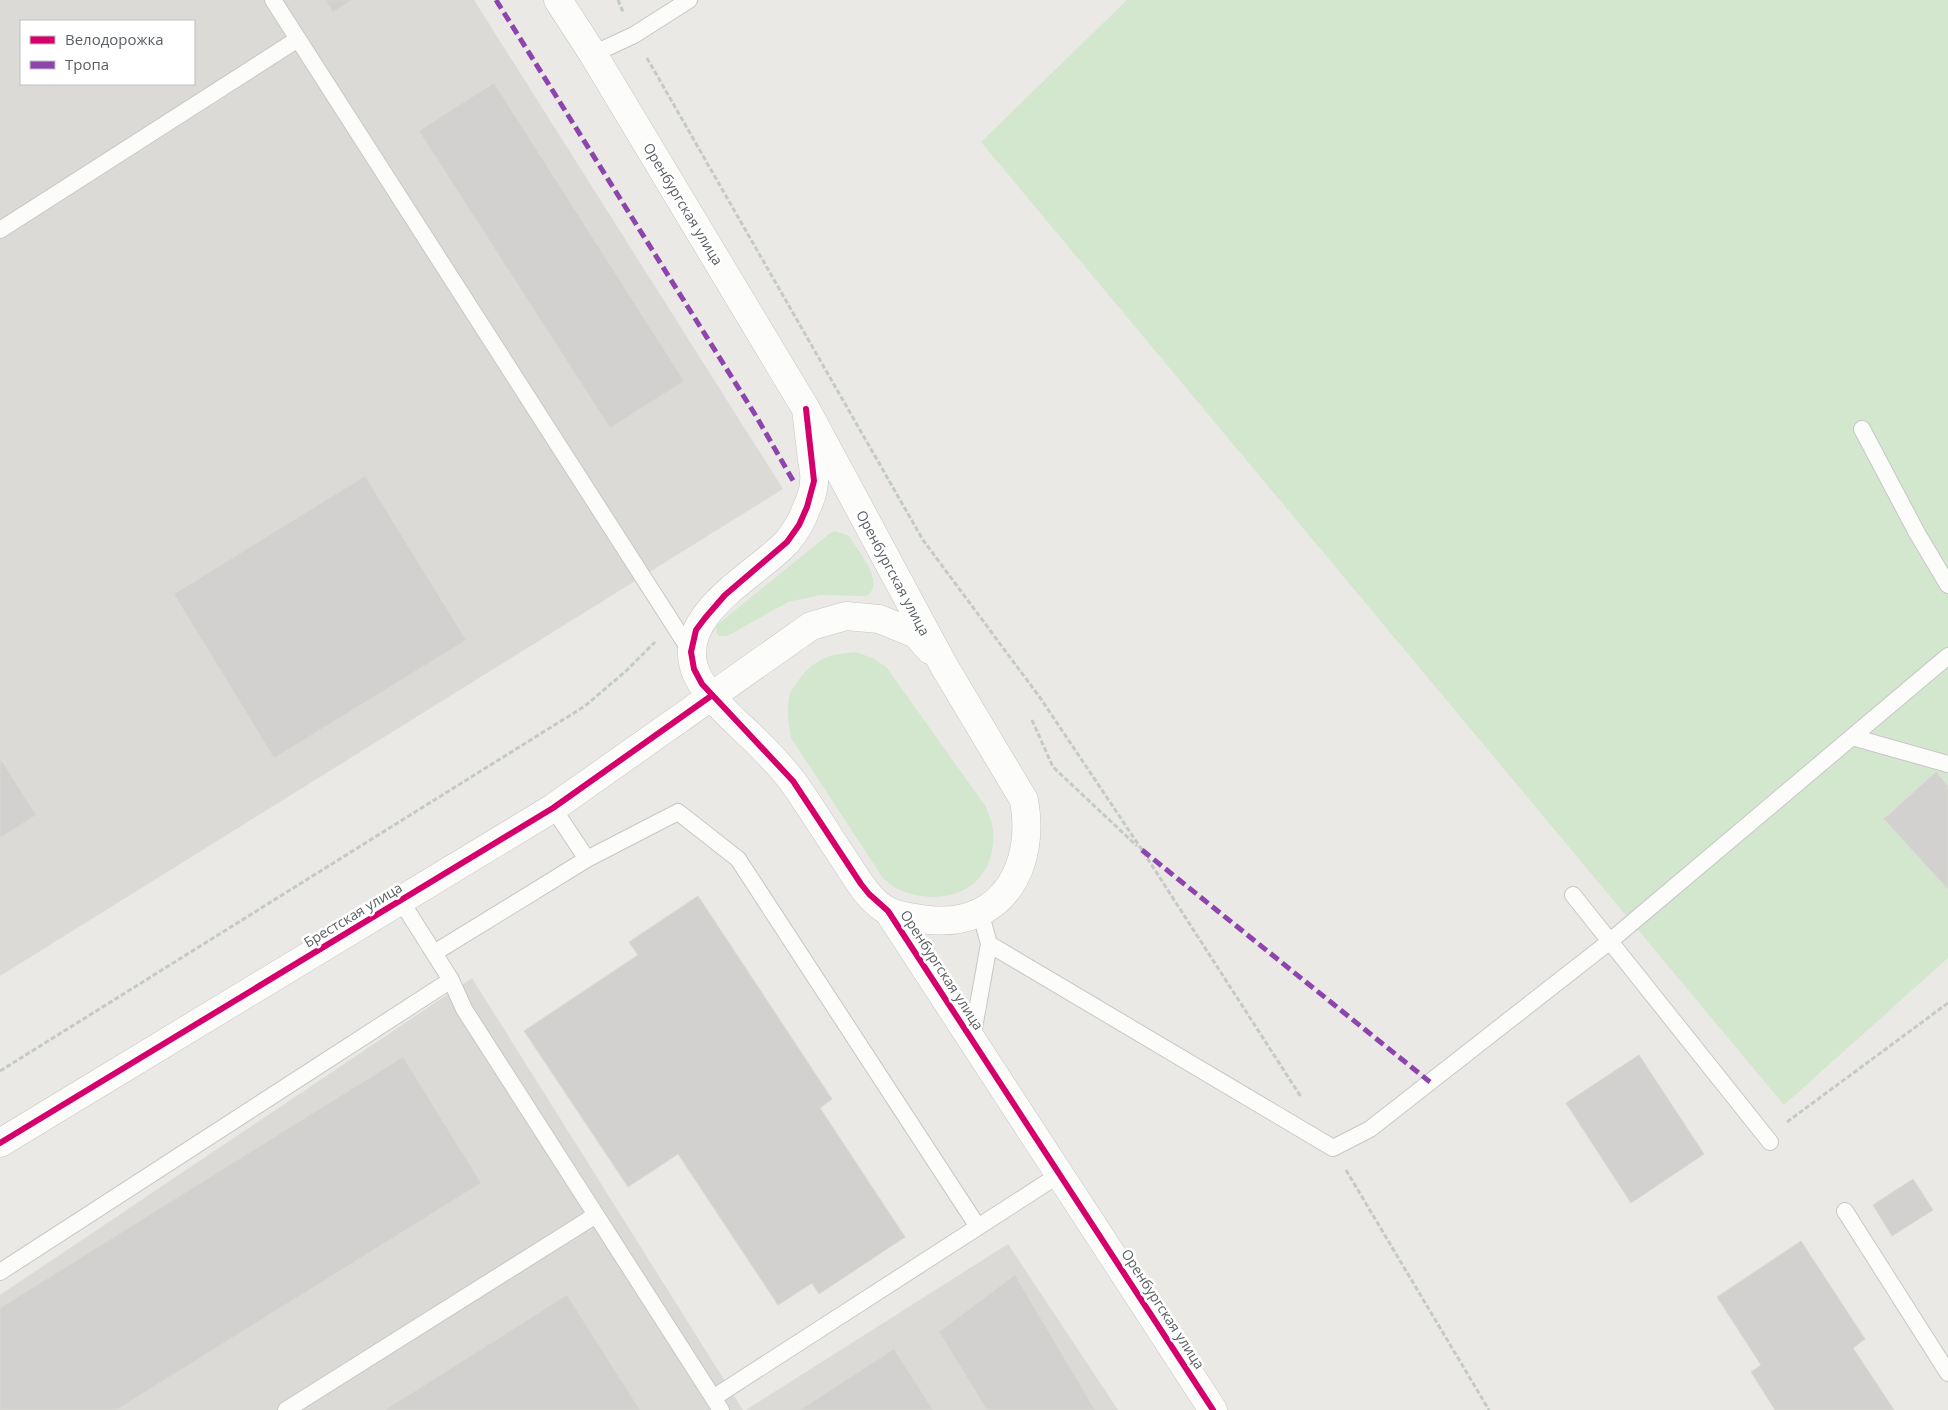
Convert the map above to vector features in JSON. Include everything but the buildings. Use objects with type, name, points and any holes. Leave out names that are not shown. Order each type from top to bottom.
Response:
[{"type":"street","name":"Оренбургская улица","points":[[558,0],[594,54],[806,409],[944,666],[1024,800],[1027,818],[1024,856],[1018,873],[1002,895],[980,911],[960,918],[936,920],[907,917],[888,911]]},
{"type":"street","name":"Оренбургская улица","points":[[806,409],[814,481],[807,507],[799,525],[787,542],[725,595],[696,630],[691,652],[694,669],[712,696],[793,781],[861,884],[888,911],[1213,1410]]},
{"type":"street","name":"Брестская улица","points":[[0,1143],[553,808],[811,626],[846,616],[879,619],[916,634],[944,666]]},
{"type":"lane","points":[[273,0],[691,652]]},
{"type":"lane","points":[[594,54],[634,35],[689,0]]},
{"type":"lane","points":[[0,230],[298,39]]},
{"type":"lane","points":[[1862,429],[1917,533],[1948,586]]},
{"type":"lane","points":[[989,944],[1333,1148],[1370,1129],[1609,942],[1948,656]]},
{"type":"lane","points":[[1852,737],[1948,764]]},
{"type":"lane","points":[[553,808],[587,859]]},
{"type":"lane","points":[[434,953],[587,859],[678,812],[738,859],[978,1227]]},
{"type":"lane","points":[[1573,895],[1770,1142]]},
{"type":"lane","points":[[401,901],[451,980],[464,1008],[717,1404],[978,1227],[1060,1174]]},
{"type":"lane","points":[[972,1039],[989,944],[980,911]]},
{"type":"lane","points":[[0,1272],[451,980]]},
{"type":"lane","points":[[1845,1211],[1948,1373]]},
{"type":"lane","points":[[286,1410],[596,1215]]},
{"type":"path","points":[[618,0],[634,35],[923,540],[1041,698],[1142,850],[1053,767],[1032,720]]},
{"type":"path","points":[[0,1071],[585,706],[626,671],[672,623]]},
{"type":"path","points":[[1787,1122],[1948,1003]]},
{"type":"shaded area","points":[[0,0],[474,0],[783,489],[0,976]]},
{"type":"shaded area","points":[[472,978],[743,1410],[0,1410],[0,1295]]},
{"type":"shaded area","points":[[1008,1244],[1118,1410],[746,1410]]},
{"type":"green space","points":[[1127,0],[1948,0],[1948,958],[1784,1105],[981,142]]},
{"type":"green space","points":[[835,531],[849,536],[864,558],[872,576],[872,591],[866,596],[820,595],[788,602],[727,636],[720,636],[716,633],[717,625]]},
{"type":"green space","points":[[855,652],[873,658],[887,668],[986,807],[993,829],[993,848],[988,865],[979,878],[968,888],[954,894],[938,897],[920,896],[892,886],[883,878],[791,738],[788,702],[791,691],[798,681],[810,667],[823,659],[837,654]]},
{"type":"marked path","points":[[496,0],[756,416],[795,484]]},
{"type":"marked path","points":[[1142,850],[1430,1082]]},
{"type":"cycle path","points":[[806,409],[814,481],[807,507],[799,525],[787,542],[725,595],[696,630],[691,652],[694,669],[702,684],[793,781],[861,884],[888,911],[1213,1410]]},
{"type":"cycle path","points":[[0,1143],[553,808],[711,696]]}]
